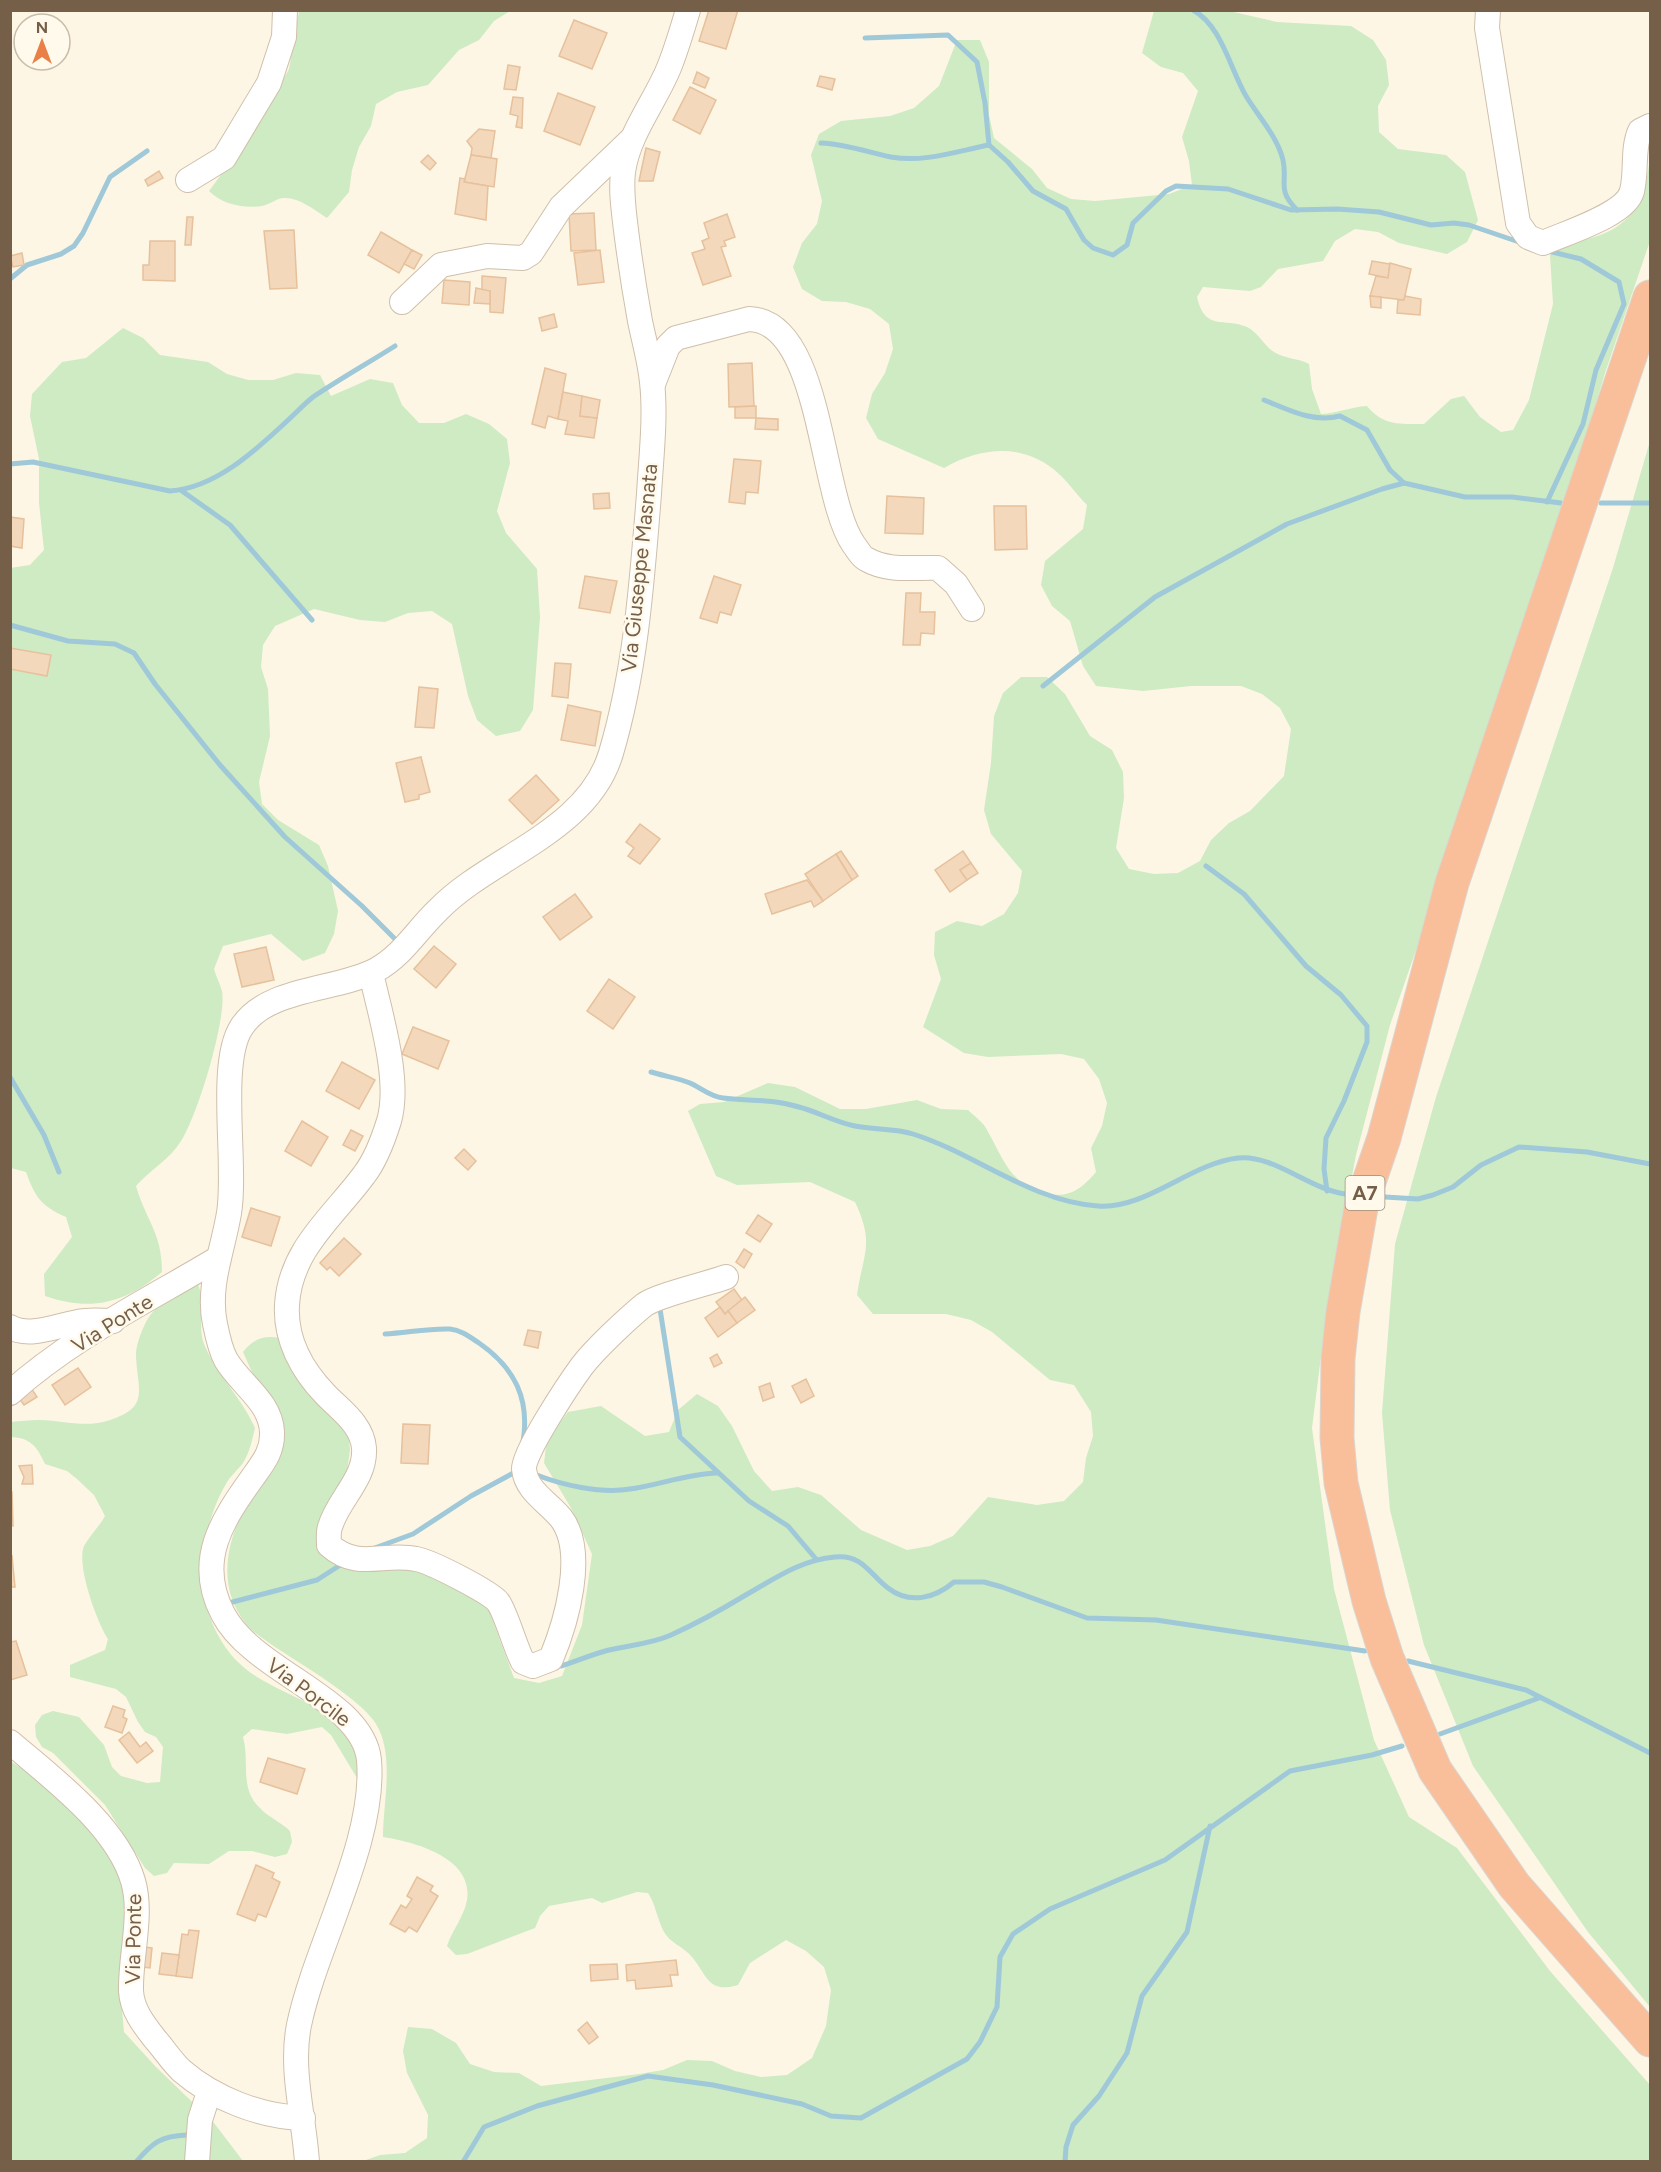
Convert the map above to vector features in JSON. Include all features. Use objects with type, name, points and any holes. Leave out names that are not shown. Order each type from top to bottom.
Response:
[{"type":"highway","name":"A7","points":[[1650,297],[1452,884],[1384,1138],[1362,1202],[1338,1359],[1337,1438],[1341,1483],[1369,1601],[1387,1658],[1435,1770],[1514,1885],[1650,2040]]},
{"type":"street","points":[[188,180],[224,158],[269,83],[284,37],[285,10]]},
{"type":"street","name":"Via Giuseppe Masnata","points":[[217,1259],[230,1211],[231,1054],[240,1029],[256,1011],[276,1002],[371,973],[404,951],[440,907],[533,843],[585,799],[609,762],[637,629],[650,482],[653,384],[629,256],[622,192],[623,166],[633,138],[669,68],[688,10]]},
{"type":"street","points":[[1488,10],[1487,28],[1518,224],[1528,237],[1543,243],[1621,208],[1632,191],[1636,140],[1640,131],[1650,126]]},
{"type":"street","points":[[402,302],[441,265],[487,256],[523,258],[531,253],[561,207],[633,138]]},
{"type":"street","points":[[653,384],[668,346],[676,338],[749,320],[762,320],[774,326],[792,349],[812,393],[832,492],[848,536],[864,559],[891,568],[938,568],[956,584],[972,609]]},
{"type":"street","points":[[371,973],[392,1081],[389,1120],[366,1172],[307,1242],[294,1271],[287,1305],[290,1333],[299,1360],[324,1393],[352,1420],[364,1448],[360,1472],[330,1526],[328,1545],[339,1554],[352,1559],[416,1559],[460,1578],[498,1602],[523,1662],[533,1666],[551,1659],[560,1638],[571,1591],[573,1542],[562,1520],[526,1483],[523,1466],[532,1443],[583,1365],[645,1304],[726,1277]]},
{"type":"street","name":"Via Ponte","points":[[10,1393],[21,1376],[217,1259]]},
{"type":"street","name":"Via Porcile","points":[[217,1259],[213,1318],[226,1359],[256,1395],[272,1428],[268,1456],[235,1502],[214,1539],[211,1561],[214,1587],[223,1615],[252,1650],[334,1707],[360,1732],[368,1751],[365,1812],[359,1839],[311,1978],[297,2033],[297,2069],[307,2162]]},
{"type":"street","points":[[10,1327],[18,1331],[38,1330],[84,1321],[113,1321]]},
{"type":"street","name":"Via Ponte","points":[[10,1742],[81,1804],[118,1850],[134,1882],[136,1922],[131,1993],[139,2019],[180,2069],[209,2092],[276,2115],[303,2118]]},
{"type":"street","points":[[197,2162],[200,2120],[209,2092]]},
{"type":"green space","points":[[299,11],[510,11],[494,21],[479,40],[459,50],[428,85],[397,92],[376,104],[371,126],[359,147],[352,170],[349,192],[327,218],[289,198],[281,198],[262,206],[248,207],[226,202],[209,191],[260,122],[289,69]]},
{"type":"green space","points":[[1154,11],[1229,11],[1277,22],[1351,26],[1373,40],[1386,60],[1389,85],[1378,106],[1379,132],[1398,149],[1446,155],[1465,172],[1478,220],[1467,242],[1447,254],[1399,243],[1378,232],[1355,229],[1335,241],[1323,261],[1278,269],[1261,287],[1250,291],[1203,287],[1197,297],[1205,315],[1210,319],[1247,327],[1274,352],[1309,364],[1312,389],[1321,414],[1367,406],[1379,417],[1392,422],[1424,424],[1451,399],[1464,396],[1480,417],[1501,432],[1513,430],[1529,400],[1553,304],[1550,255],[1567,244],[1615,228],[1625,220],[1633,211],[1644,188],[1650,159],[1650,241],[1605,373],[1540,593],[1390,1025],[1356,1155],[1328,1300],[1312,1428],[1334,1589],[1374,1740],[1409,1817],[1457,1848],[1550,1971],[1650,2085],[1650,2161],[363,2161],[380,2155],[405,2153],[427,2138],[428,2115],[407,2073],[403,2051],[408,2027],[432,2029],[456,2043],[470,2064],[494,2072],[519,2073],[541,2086],[663,2070],[687,2060],[712,2061],[735,2071],[761,2077],[787,2075],[812,2058],[826,2026],[831,1990],[824,1967],[806,1951],[786,1940],[750,1963],[738,1985],[720,1987],[714,1985],[689,1954],[667,1936],[648,1893],[637,1892],[602,1903],[592,1898],[549,1906],[540,1916],[535,1928],[467,1954],[456,1955],[447,1946],[467,1900],[467,1885],[461,1873],[452,1863],[440,1855],[411,1843],[383,1837],[387,1764],[382,1736],[376,1724],[365,1710],[349,1697],[251,1629],[233,1601],[228,1577],[229,1553],[235,1529],[257,1482],[282,1439],[243,1352],[247,1348],[259,1339],[280,1338],[348,1426],[350,1450],[347,1472],[323,1546],[423,1570],[487,1605],[514,1678],[539,1683],[562,1676],[582,1625],[592,1554],[571,1508],[544,1463],[547,1439],[568,1412],[601,1406],[645,1436],[669,1432],[678,1410],[697,1394],[718,1406],[732,1426],[754,1471],[772,1491],[798,1487],[821,1495],[861,1530],[907,1550],[930,1546],[953,1536],[988,1497],[1037,1505],[1064,1501],[1083,1482],[1086,1458],[1093,1436],[1091,1412],[1074,1385],[1050,1380],[992,1332],[971,1320],[946,1314],[873,1314],[857,1295],[866,1239],[865,1228],[855,1202],[810,1182],[737,1185],[716,1176],[688,1111],[700,1104],[724,1102],[768,1083],[795,1087],[840,1109],[866,1109],[917,1100],[941,1109],[968,1110],[985,1127],[1004,1162],[1017,1179],[1036,1190],[1049,1194],[1064,1194],[1076,1190],[1096,1172],[1091,1148],[1102,1126],[1107,1103],[1099,1079],[1084,1059],[1061,1054],[988,1057],[964,1053],[923,1027],[941,979],[934,955],[935,932],[957,921],[982,926],[1004,914],[1018,893],[1022,871],[991,834],[984,810],[991,763],[994,716],[1003,693],[1021,677],[1047,677],[1065,694],[1090,736],[1112,750],[1123,772],[1124,798],[1116,848],[1129,869],[1154,874],[1178,873],[1200,861],[1211,840],[1229,823],[1250,811],[1284,776],[1291,729],[1280,708],[1262,694],[1241,686],[1191,686],[1143,691],[1096,686],[1083,666],[1070,621],[1052,606],[1041,585],[1045,561],[1083,529],[1087,505],[1059,474],[1032,457],[1003,451],[988,452],[944,468],[878,439],[866,418],[872,394],[885,373],[893,349],[889,324],[870,309],[846,302],[822,301],[802,289],[793,267],[802,243],[817,224],[822,201],[811,155],[819,134],[841,121],[890,116],[914,108],[939,86],[957,40],[980,40],[989,62],[989,115],[994,138],[1032,169],[1047,188],[1071,199],[1095,201],[1169,194],[1192,185],[1189,161],[1182,137],[1198,91],[1183,73],[1161,67],[1142,53]]},
{"type":"green space","points":[[123,328],[143,338],[160,355],[208,362],[227,374],[248,380],[273,380],[296,373],[320,375],[331,396],[370,379],[393,383],[402,405],[419,423],[444,423],[466,414],[489,424],[507,439],[510,463],[497,511],[506,533],[537,569],[540,617],[533,710],[520,731],[496,736],[477,720],[468,696],[452,624],[432,611],[408,613],[385,622],[360,620],[314,609],[275,626],[263,645],[261,667],[268,689],[270,736],[259,782],[262,804],[278,820],[319,845],[328,866],[338,911],[334,934],[325,953],[303,961],[271,934],[223,946],[214,969],[222,991],[220,1023],[195,1111],[181,1141],[166,1159],[136,1186],[156,1236],[162,1272],[135,1291],[107,1302],[93,1304],[62,1301],[45,1296],[44,1274],[72,1237],[66,1217],[50,1209],[40,1200],[26,1172],[11,1168],[10,568],[30,565],[44,550],[39,503],[39,459],[30,416],[32,394],[62,362],[86,358]]},
{"type":"green space","points":[[1650,441],[1650,2007],[1588,1932],[1473,1766],[1424,1645],[1390,1510],[1382,1413],[1395,1244],[1436,1097],[1613,568]]},
{"type":"green space","points":[[198,1284],[204,1344],[255,1428],[245,1459],[222,1492],[208,1527],[204,1545],[202,1582],[208,1612],[221,1640],[239,1663],[255,1676],[317,1708],[335,1720],[349,1735],[357,1754],[357,1778],[331,1735],[322,1727],[287,1734],[252,1729],[243,1737],[249,1792],[263,1811],[290,1831],[292,1842],[287,1854],[275,1857],[252,1851],[229,1851],[209,1864],[174,1863],[167,1873],[154,1876],[145,1868],[105,1805],[53,1753],[42,1747],[36,1737],[35,1725],[42,1715],[53,1711],[79,1717],[104,1745],[112,1767],[121,1776],[147,1783],[160,1782],[163,1747],[156,1737],[145,1732],[126,1697],[116,1689],[70,1677],[70,1665],[105,1650],[108,1639],[98,1620],[89,1593],[82,1555],[84,1546],[105,1516],[94,1495],[77,1479],[67,1471],[45,1464],[39,1452],[28,1441],[11,1437],[11,1422],[38,1420],[81,1424],[98,1423],[121,1416],[130,1410],[136,1404],[138,1397],[136,1352],[147,1321],[153,1312],[165,1302]]},
{"type":"green space","points":[[10,1761],[57,1790],[97,1831],[126,1877],[132,1914],[120,1986],[124,2032],[156,2067],[214,2123],[243,2161],[11,2161]]},
{"type":"building","points":[[709,10],[738,10],[726,49],[699,41]]},
{"type":"building","points":[[574,20],[607,33],[592,69],[559,56]]},
{"type":"building","points":[[508,65],[520,67],[516,90],[504,89]]},
{"type":"building","points":[[697,72],[709,78],[705,88],[693,83]]},
{"type":"building","points":[[820,76],[835,79],[832,90],[817,86]]},
{"type":"building","points":[[690,87],[716,100],[700,134],[673,120]]},
{"type":"building","points":[[558,93],[595,107],[580,145],[544,131]]},
{"type":"building","points":[[513,97],[523,98],[522,128],[516,127],[518,116],[510,114]]},
{"type":"building","points":[[479,129],[495,131],[491,158],[471,155],[472,148],[467,141]]},
{"type":"building","points":[[646,148],[660,152],[653,181],[639,181]]},
{"type":"building","points":[[428,155],[436,163],[430,170],[421,162]]},
{"type":"building","points":[[471,155],[497,159],[494,187],[464,182]]},
{"type":"building","points":[[159,171],[163,178],[148,186],[145,180]]},
{"type":"building","points":[[460,178],[465,179],[464,182],[488,186],[486,220],[455,214]]},
{"type":"building","points":[[594,213],[596,250],[571,251],[569,214]]},
{"type":"building","points":[[727,214],[735,237],[724,241],[726,246],[721,247],[731,276],[703,285],[692,253],[705,249],[702,241],[709,238],[704,223]]},
{"type":"building","points":[[187,217],[193,217],[191,245],[185,245]]},
{"type":"building","points":[[294,230],[297,288],[270,289],[264,231]]},
{"type":"building","points":[[381,232],[412,250],[399,273],[368,255]]},
{"type":"building","points":[[150,241],[175,241],[175,281],[143,280],[143,265],[149,265]]},
{"type":"building","points":[[412,250],[422,255],[414,269],[404,264]]},
{"type":"building","points":[[600,250],[604,282],[578,285],[574,253]]},
{"type":"building","points":[[22,253],[24,265],[13,267],[10,256]]},
{"type":"building","points":[[1372,261],[1390,264],[1388,278],[1369,274]]},
{"type":"building","points":[[1390,263],[1411,269],[1404,300],[1370,296],[1376,276],[1388,278]]},
{"type":"building","points":[[482,276],[506,278],[503,313],[490,312],[490,291],[482,291]]},
{"type":"building","points":[[444,280],[470,282],[469,305],[442,303]]},
{"type":"building","points":[[476,288],[490,291],[490,304],[474,303]]},
{"type":"building","points":[[1370,296],[1381,297],[1381,308],[1371,307]]},
{"type":"building","points":[[1405,296],[1421,299],[1420,315],[1397,313],[1398,300],[1404,300]]},
{"type":"building","points":[[554,314],[557,327],[542,331],[539,318]]},
{"type":"building","points":[[752,363],[754,406],[729,407],[728,364]]},
{"type":"building","points":[[545,368],[566,374],[558,419],[548,416],[545,428],[532,424]]},
{"type":"building","points":[[563,392],[582,396],[580,416],[597,418],[594,438],[565,434],[568,421],[558,419]]},
{"type":"building","points":[[582,396],[600,400],[597,418],[580,416]]},
{"type":"building","points":[[756,406],[756,418],[735,418],[735,407]]},
{"type":"building","points":[[756,418],[778,419],[778,430],[755,429]]},
{"type":"building","points":[[734,459],[761,461],[758,493],[746,492],[745,504],[729,502]]},
{"type":"building","points":[[609,493],[610,508],[594,509],[593,494]]},
{"type":"building","points":[[887,496],[924,498],[923,534],[885,533]]},
{"type":"building","points":[[994,506],[1026,506],[1027,549],[995,550]]},
{"type":"building","points":[[10,517],[24,519],[22,548],[10,546]]},
{"type":"building","points":[[585,576],[617,581],[610,613],[579,608]]},
{"type":"building","points":[[714,576],[741,585],[731,615],[720,612],[717,623],[700,618]]},
{"type":"building","points":[[906,593],[921,593],[920,612],[935,612],[934,634],[921,633],[920,645],[903,645]]},
{"type":"building","points":[[10,648],[51,655],[47,676],[10,669]]},
{"type":"building","points":[[555,663],[571,664],[568,698],[552,696]]},
{"type":"building","points":[[419,687],[438,689],[434,728],[415,727]]},
{"type":"building","points":[[568,705],[601,712],[595,746],[561,740]]},
{"type":"building","points":[[421,757],[430,792],[419,795],[419,799],[405,802],[396,763]]},
{"type":"building","points":[[536,775],[559,800],[532,824],[509,800]]},
{"type":"building","points":[[640,824],[660,839],[640,864],[628,856],[634,848],[626,842]]},
{"type":"building","points":[[841,851],[858,876],[852,880],[836,854]]},
{"type":"building","points":[[963,851],[971,863],[960,870],[967,880],[950,892],[935,870]]},
{"type":"building","points":[[836,854],[852,880],[823,901],[805,874]]},
{"type":"building","points":[[971,863],[978,873],[967,880],[960,870]]},
{"type":"building","points":[[807,880],[823,901],[814,907],[811,901],[772,914],[765,894]]},
{"type":"building","points":[[575,894],[592,917],[560,940],[543,917]]},
{"type":"building","points":[[434,946],[456,964],[436,988],[414,969]]},
{"type":"building","points":[[266,947],[274,980],[242,987],[234,954]]},
{"type":"building","points":[[609,979],[635,997],[613,1029],[587,1011]]},
{"type":"building","points":[[413,1027],[449,1041],[438,1069],[402,1054]]},
{"type":"building","points":[[342,1062],[375,1080],[359,1109],[326,1091]]},
{"type":"building","points":[[302,1121],[328,1137],[311,1166],[285,1151]]},
{"type":"building","points":[[351,1130],[363,1136],[355,1151],[343,1145]]},
{"type":"building","points":[[464,1149],[476,1161],[468,1170],[455,1158]]},
{"type":"building","points":[[251,1208],[280,1217],[271,1246],[242,1237]]},
{"type":"building","points":[[758,1215],[772,1224],[760,1242],[746,1233]]},
{"type":"building","points":[[344,1238],[361,1254],[339,1276],[330,1267],[327,1270],[320,1263]]},
{"type":"building","points":[[744,1249],[752,1254],[744,1268],[736,1262]]},
{"type":"building","points":[[734,1289],[742,1300],[725,1314],[716,1302]]},
{"type":"building","points":[[745,1297],[755,1310],[737,1323],[728,1311]]},
{"type":"building","points":[[720,1307],[725,1314],[728,1311],[737,1323],[718,1337],[705,1318]]},
{"type":"building","points":[[528,1330],[541,1332],[538,1348],[524,1345]]},
{"type":"building","points":[[717,1354],[722,1363],[714,1367],[710,1358]]},
{"type":"building","points":[[78,1368],[91,1387],[65,1405],[52,1385]]},
{"type":"building","points":[[806,1379],[814,1396],[801,1403],[792,1386]]},
{"type":"building","points":[[770,1383],[774,1397],[763,1401],[759,1387]]},
{"type":"building","points":[[31,1388],[37,1397],[24,1405],[18,1397]]},
{"type":"building","points":[[403,1424],[430,1425],[428,1464],[401,1463]]},
{"type":"building","points":[[32,1465],[33,1484],[22,1484],[24,1477],[19,1466]]},
{"type":"building","points":[[10,1492],[12,1492],[13,1526],[10,1526]]},
{"type":"building","points":[[12,1556],[15,1587],[10,1587],[10,1557]]},
{"type":"building","points":[[16,1641],[27,1675],[10,1680],[10,1642]]},
{"type":"building","points":[[113,1706],[125,1710],[123,1717],[127,1719],[122,1733],[105,1727]]},
{"type":"building","points":[[129,1732],[140,1747],[146,1742],[153,1751],[137,1763],[119,1740]]},
{"type":"building","points":[[268,1758],[305,1769],[297,1794],[260,1782]]},
{"type":"building","points":[[256,1865],[274,1873],[272,1878],[280,1882],[266,1917],[258,1914],[255,1921],[237,1914]]},
{"type":"building","points":[[417,1877],[433,1886],[430,1891],[438,1896],[417,1932],[409,1927],[405,1932],[390,1924],[401,1905],[406,1908],[412,1899],[407,1896]]},
{"type":"building","points":[[189,1930],[199,1931],[192,1978],[176,1976],[182,1934],[188,1935]]},
{"type":"building","points":[[135,1946],[152,1948],[150,1968],[134,1966]]},
{"type":"building","points":[[162,1953],[179,1955],[176,1976],[159,1974]]},
{"type":"building","points":[[676,1960],[678,1975],[670,1975],[672,1986],[636,1989],[635,1980],[627,1981],[626,1965]]},
{"type":"building","points":[[617,1964],[618,1979],[591,1981],[590,1965]]},
{"type":"building","points":[[587,2022],[598,2037],[589,2044],[578,2030]]},
{"type":"waterway","points":[[1193,10],[1203,17],[1218,37],[1246,96],[1276,143],[1283,160],[1285,191],[1297,210]]},
{"type":"waterway","points":[[865,38],[948,35],[977,62],[985,103],[989,145],[1008,162],[1033,191],[1066,209],[1084,240],[1093,248],[1113,255],[1127,245],[1133,223],[1166,191],[1176,186],[1228,189],[1291,210],[1337,209],[1379,212],[1431,225],[1454,223],[1469,225],[1522,243]]},
{"type":"waterway","points":[[821,143],[903,158],[940,156],[989,145]]},
{"type":"waterway","points":[[10,279],[27,265],[61,254],[74,246],[83,233],[110,177],[147,151]]},
{"type":"waterway","points":[[1547,502],[1583,424],[1596,370],[1624,304],[1619,282],[1581,259],[1548,251]]},
{"type":"waterway","points":[[10,464],[33,462],[170,491],[187,488],[203,483],[248,456],[313,397],[395,346]]},
{"type":"waterway","points":[[1264,400],[1311,417],[1340,416],[1367,430],[1390,470],[1404,483]]},
{"type":"waterway","points":[[1043,686],[1155,597],[1287,524],[1382,489],[1404,483],[1465,497],[1512,497],[1561,503]]},
{"type":"waterway","points":[[182,491],[230,525],[312,620]]},
{"type":"waterway","points":[[1601,503],[1650,503]]},
{"type":"waterway","points":[[10,625],[68,641],[115,644],[134,653],[155,684],[220,765],[285,837],[395,939]]},
{"type":"waterway","points":[[1206,866],[1244,894],[1306,966],[1341,995],[1367,1026],[1367,1042],[1344,1101],[1326,1138],[1324,1169],[1327,1191]]},
{"type":"waterway","points":[[651,1072],[685,1081],[719,1097],[790,1104],[855,1126],[913,1134],[959,1153],[1026,1186],[1073,1202],[1098,1206],[1133,1201],[1203,1168],[1238,1158],[1264,1161],[1318,1186],[1345,1194]]},
{"type":"waterway","points":[[10,1077],[44,1135],[59,1172]]},
{"type":"waterway","points":[[1385,1197],[1418,1199],[1433,1195],[1453,1187],[1481,1165],[1519,1147],[1587,1152],[1650,1164]]},
{"type":"waterway","points":[[656,1307],[660,1309],[680,1437],[749,1501],[788,1526],[816,1559]]},
{"type":"waterway","points":[[385,1334],[450,1329],[462,1332],[492,1353],[511,1374],[522,1398],[525,1426],[523,1442]]},
{"type":"waterway","points":[[372,1549],[413,1534],[471,1496],[519,1470]]},
{"type":"waterway","points":[[534,1474],[569,1485],[618,1490],[694,1475],[717,1473]]},
{"type":"waterway","points":[[561,1666],[617,1648],[663,1638],[708,1617],[788,1571],[810,1562],[835,1557],[845,1557],[859,1562],[888,1588],[914,1598],[939,1592],[954,1582],[984,1582],[1087,1618],[1156,1620],[1365,1651]]},
{"type":"waterway","points":[[225,1604],[317,1580],[345,1562]]},
{"type":"waterway","points":[[1408,1661],[1526,1690],[1650,1753]]},
{"type":"waterway","points":[[1440,1734],[1539,1698]]},
{"type":"waterway","points":[[463,2162],[484,2127],[537,2106],[648,2076],[713,2085],[802,2104],[831,2116],[861,2118],[967,2059],[980,2042],[997,2007],[1000,1957],[1013,1934],[1050,1909],[1165,1860],[1290,1771],[1372,1755],[1402,1746]]},
{"type":"waterway","points":[[1065,2162],[1066,2147],[1073,2125],[1099,2096],[1127,2053],[1142,1996],[1187,1932],[1210,1826]]},
{"type":"waterway","points":[[136,2162],[147,2149],[158,2141],[187,2135]]}]
